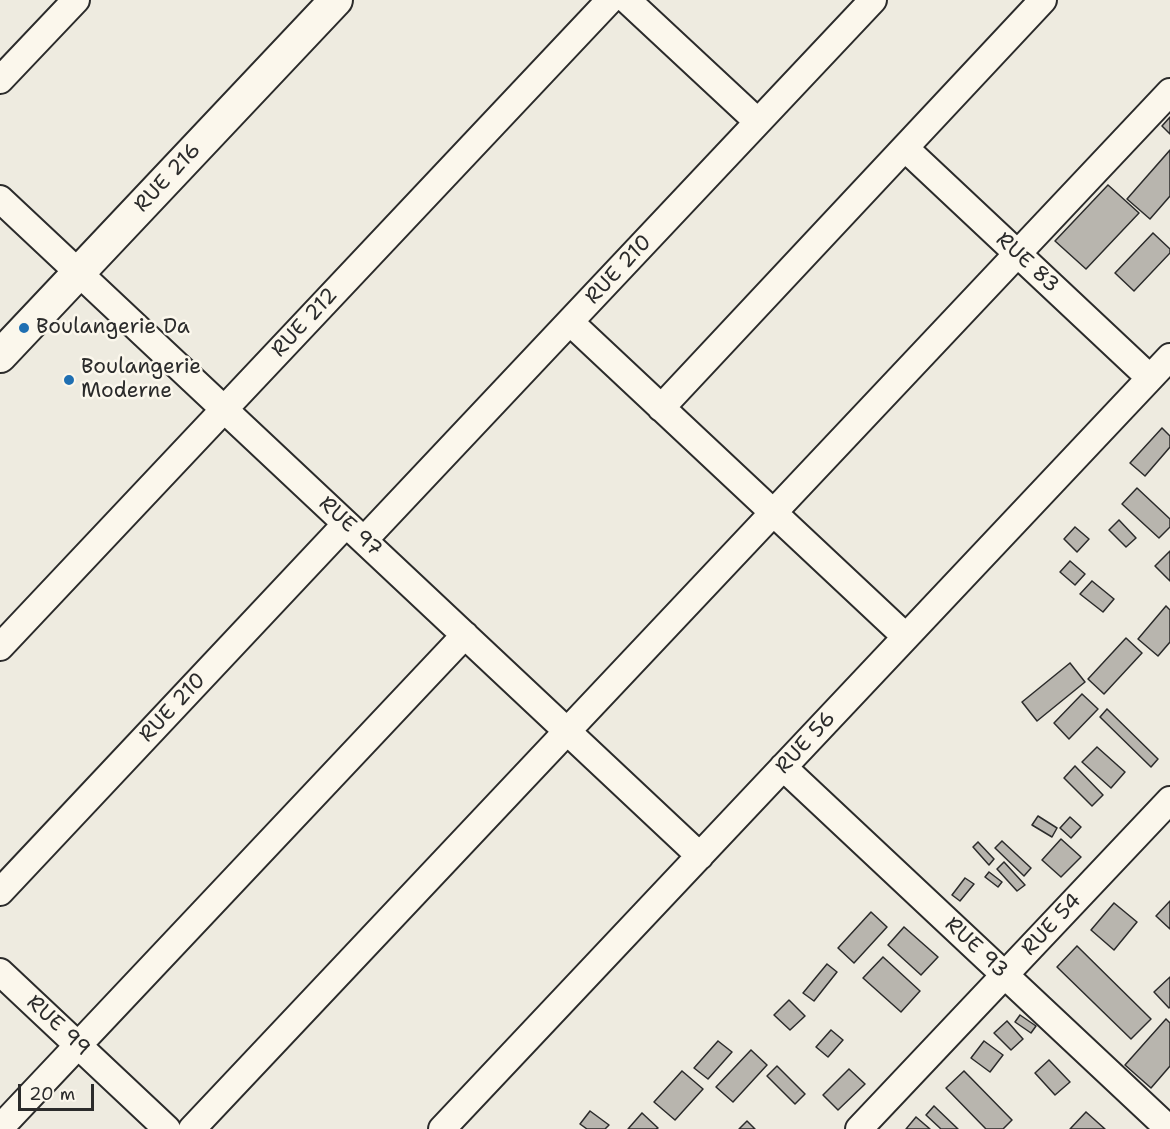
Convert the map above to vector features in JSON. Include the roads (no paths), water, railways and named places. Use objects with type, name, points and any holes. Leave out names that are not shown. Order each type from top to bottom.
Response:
[{"type":"street","points":[[0,80],[76,0]]},
{"type":"street","name":"RUE 216","points":[[0,356],[336,0]]},
{"type":"street","name":"RUE 212","points":[[0,646],[610,0]]},
{"type":"street","points":[[627,0],[758,122]]},
{"type":"street","name":"RUE 210","points":[[0,892],[355,532],[570,322],[873,0]]},
{"type":"street","points":[[661,408],[1043,0]]},
{"type":"street","points":[[192,1129],[1170,92]]},
{"type":"street","name":"RUE 83","points":[[905,148],[1150,378]]},
{"type":"street","name":"RUE 97","points":[[0,199],[700,856]]},
{"type":"street","points":[[570,322],[906,638]]},
{"type":"street","name":"RUE 56","points":[[442,1129],[1170,357]]},
{"type":"street","points":[[0,1128],[465,635]]},
{"type":"street","name":"RUE 93","points":[[783,767],[1169,1129]]},
{"type":"street","name":"RUE 54","points":[[859,1129],[1170,800]]},
{"type":"street","name":"RUE 99","points":[[0,972],[167,1129]]},
{"type":"place","name":"Boulangerie Da","points":[[24,328]]},
{"type":"place","name":"Boulangerie Moderne","points":[[69,380]]}]
